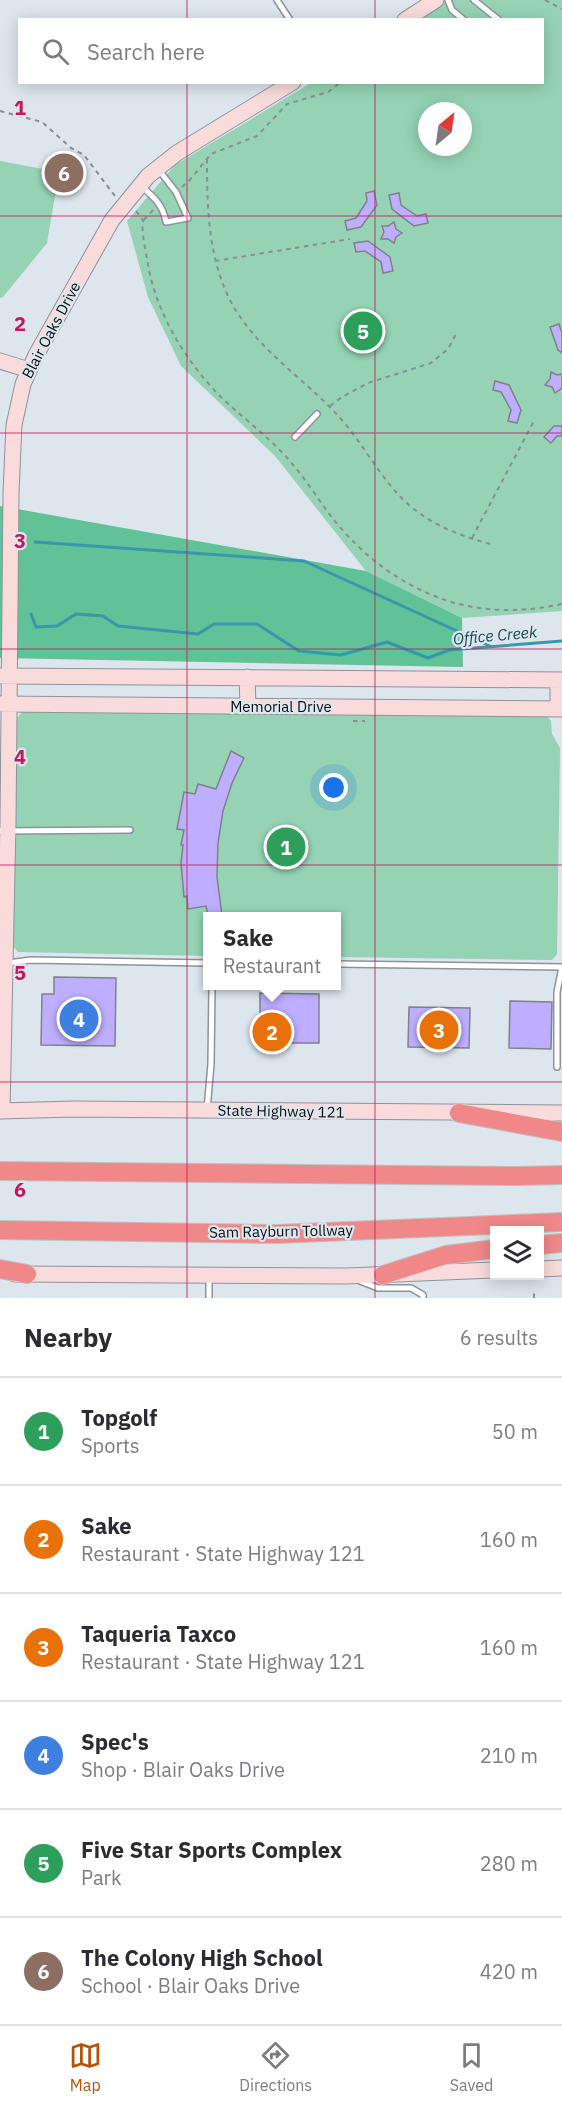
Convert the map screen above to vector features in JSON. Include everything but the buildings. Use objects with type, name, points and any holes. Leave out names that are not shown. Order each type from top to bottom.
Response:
[{"type":"highway","points":[[459,1113],[562,1131]]},
{"type":"highway","points":[[0,1171],[562,1175]]},
{"type":"highway","name":"Sam Rayburn Tollway","points":[[0,1230],[278,1234],[562,1222]]},
{"type":"highway","points":[[544,1245],[562,1243]]},
{"type":"highway","points":[[383,1275],[446,1255],[490,1250]]},
{"type":"highway","points":[[0,1269],[27,1274]]},
{"type":"street","points":[[408,18],[436,0]]},
{"type":"street","name":"Blair Oaks Drive","points":[[1,1111],[4,676],[12,446],[23,384],[47,334],[112,220],[140,185],[177,153],[291,84]]},
{"type":"street","points":[[0,361],[29,370]]},
{"type":"street","name":"Memorial Drive","points":[[4,676],[560,680]]},
{"type":"street","points":[[247,677],[248,706]]},
{"type":"street","points":[[560,680],[560,709]]},
{"type":"street","name":"Memorial Drive","points":[[4,704],[560,709]]},
{"type":"street","name":"State Highway 121","points":[[1,1111],[74,1109],[562,1113]]},
{"type":"street","points":[[544,1269],[562,1268]]},
{"type":"street","points":[[0,1274],[347,1276],[490,1270]]},
{"type":"lane","points":[[277,0],[289,18]]},
{"type":"lane","points":[[448,0],[452,10],[462,18]]},
{"type":"lane","points":[[474,0],[496,18]]},
{"type":"lane","points":[[140,185],[155,198],[164,210],[166,222],[188,218],[176,192],[157,168]]},
{"type":"lane","points":[[295,437],[317,414]]},
{"type":"lane","points":[[4,832],[130,830]]},
{"type":"lane","points":[[3,963],[31,960],[203,963]]},
{"type":"lane","points":[[341,964],[562,967],[557,992],[557,1068]]},
{"type":"lane","points":[[207,1111],[211,1064],[212,990]]},
{"type":"lane","points":[[209,1276],[209,1298]]},
{"type":"lane","points":[[347,1276],[378,1288],[411,1288],[423,1295],[423,1298]]},
{"type":"path","points":[[545,0],[562,9]]},
{"type":"path","points":[[176,192],[189,181],[211,154],[256,136],[286,104],[328,92],[338,84]]},
{"type":"path","points":[[0,111],[42,122],[71,148],[84,155],[115,196]]},
{"type":"path","points":[[207,159],[208,217],[215,261],[229,298],[253,336],[330,406],[350,429],[394,490],[410,506],[433,522],[472,539],[494,545]]},
{"type":"path","points":[[160,205],[143,220],[142,230],[151,282],[172,333],[191,364],[223,399],[267,437],[289,460],[338,525],[365,554],[405,582],[438,597],[475,608],[501,612],[562,604]]},
{"type":"path","points":[[135,210],[143,220]]},
{"type":"path","points":[[215,261],[350,239]]},
{"type":"path","points":[[330,406],[368,383],[431,363],[448,349],[456,334]]},
{"type":"path","points":[[472,539],[535,419]]},
{"type":"path","points":[[534,1291],[534,1298]]},
{"type":"green space","points":[[446,0],[562,0],[562,611],[462,618],[366,571],[275,456],[181,366],[148,297],[127,221],[175,165],[309,84],[544,84],[544,18],[416,18]]},
{"type":"green space","points":[[0,161],[59,172],[47,243],[0,298]]},
{"type":"green space","points":[[0,506],[366,571],[462,618],[463,667],[0,658]]},
{"type":"green space","points":[[25,709],[545,714],[551,721],[552,734],[560,748],[557,954],[552,960],[341,957],[341,912],[203,912],[203,956],[18,952],[12,945],[16,719]]},
{"type":"waterway","points":[[35,542],[304,561],[492,647]]},
{"type":"waterway","name":"Office Creek","points":[[31,614],[36,627],[57,626],[76,614],[103,616],[118,626],[198,634],[214,624],[257,624],[299,651],[341,655],[387,642],[428,658],[449,650],[562,641]]},
{"type":"place","name":"The Colony High School","points":[[64,173]]},
{"type":"place","name":"Five Star Sports Complex","points":[[363,331]]},
{"type":"place","name":"Topgolf","points":[[286,847]]},
{"type":"place","name":"Spec's","points":[[79,1019]]},
{"type":"place","name":"Taqueria Taxco","points":[[439,1030]]},
{"type":"place","name":"Sake","points":[[272,1032]]}]
